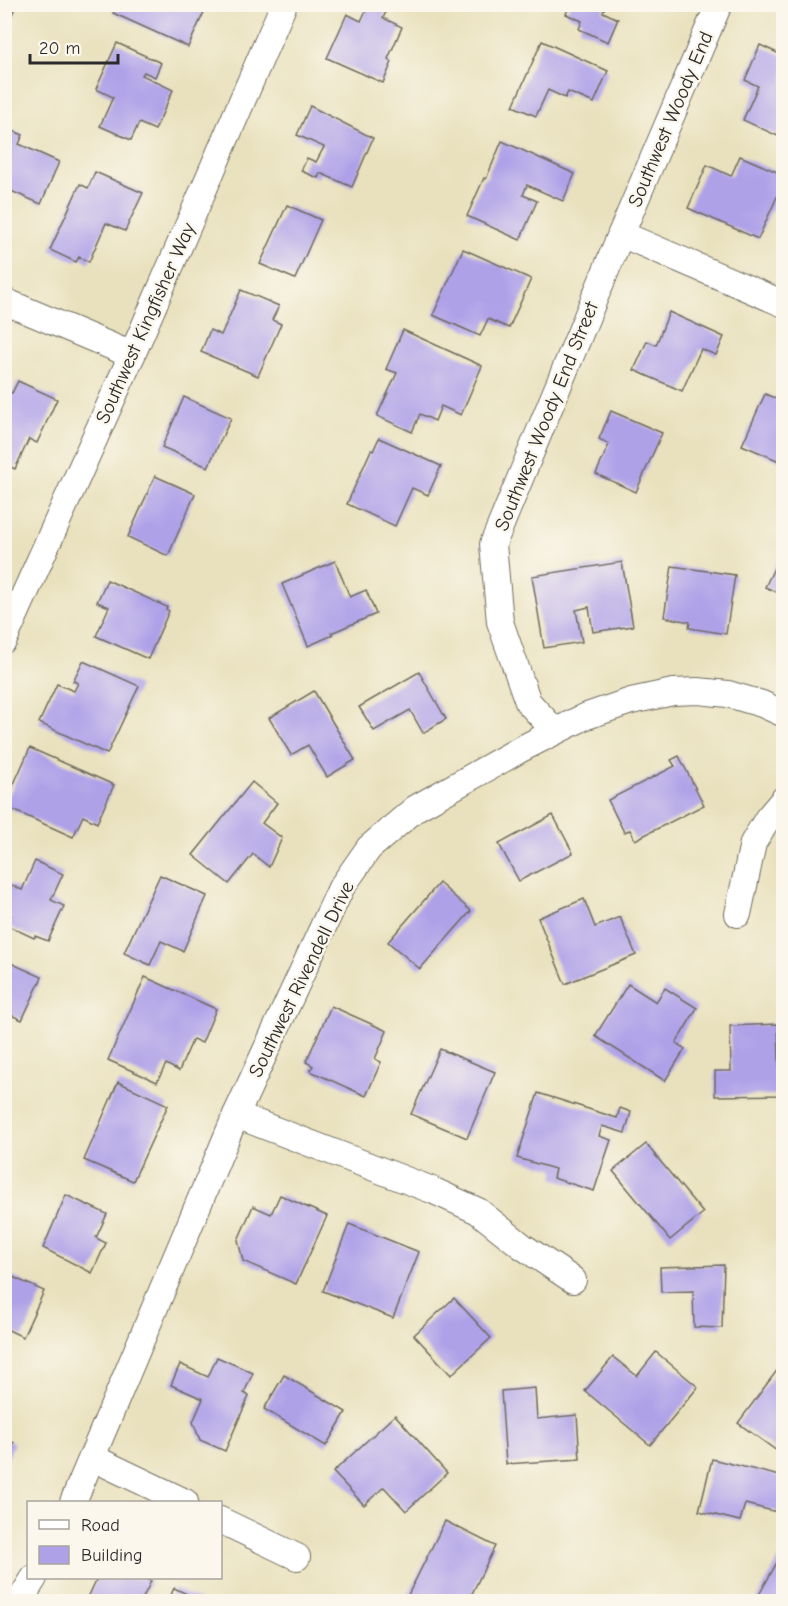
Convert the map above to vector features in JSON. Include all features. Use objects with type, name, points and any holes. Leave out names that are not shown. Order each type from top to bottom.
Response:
[{"type":"street","name":"Southwest Kingfisher Way","points":[[4,640],[132,355],[285,4]]},
{"type":"street","name":"Southwest Woody End","points":[[621,234],[719,4]]},
{"type":"street","points":[[621,234],[783,304]]},
{"type":"street","name":"Southwest Woody End Street","points":[[555,731],[528,702],[500,622],[493,544],[621,234]]},
{"type":"street","points":[[4,301],[132,355]]},
{"type":"street","name":"Southwest Rivendell Drive","points":[[74,1501],[236,1115],[341,888],[369,848],[416,808],[555,731],[584,717],[632,701],[673,692],[698,691],[728,694],[762,704],[783,714]]},
{"type":"street","points":[[738,914],[753,843],[783,799]]},
{"type":"street","points":[[236,1115],[432,1190],[478,1211],[522,1246],[573,1280]]},
{"type":"street","points":[[93,1458],[181,1501]]},
{"type":"street","points":[[222,1521],[297,1557]]},
{"type":"street","points":[[19,1602],[33,1579]]},
{"type":"building","points":[[4,4],[15,8],[4,32]]},
{"type":"building","points":[[117,4],[195,4],[193,7],[204,12],[188,47],[113,13]]},
{"type":"building","points":[[369,4],[386,12],[383,18],[402,27],[388,59],[392,62],[383,83],[327,58],[347,14],[361,21]]},
{"type":"building","points":[[570,4],[606,4],[603,12],[618,19],[608,42],[579,29],[582,21],[566,14]]},
{"type":"building","points":[[542,41],[608,71],[594,103],[568,92],[565,98],[548,90],[536,116],[513,106]]},
{"type":"building","points":[[117,43],[161,63],[155,77],[144,72],[142,75],[173,90],[155,130],[139,123],[131,140],[100,126],[113,97],[96,89]]},
{"type":"building","points":[[760,45],[784,56],[784,129],[780,137],[743,120],[758,86],[745,80]]},
{"type":"building","points":[[310,106],[373,138],[352,187],[320,173],[318,178],[301,171],[307,158],[316,162],[324,147],[297,135]]},
{"type":"building","points":[[4,127],[23,135],[19,144],[59,162],[41,204],[4,188]]},
{"type":"building","points":[[502,141],[575,174],[563,201],[527,185],[523,195],[537,201],[520,240],[467,216]]},
{"type":"building","points":[[740,156],[784,175],[784,181],[758,239],[688,208],[707,165],[731,176]]},
{"type":"building","points":[[95,172],[143,193],[125,231],[106,223],[89,262],[79,257],[76,262],[50,250],[80,184],[88,188]]},
{"type":"building","points":[[287,205],[321,220],[295,279],[260,264]]},
{"type":"building","points":[[463,249],[531,279],[509,328],[488,319],[480,336],[433,315]]},
{"type":"building","points":[[241,290],[279,306],[272,320],[281,324],[258,376],[201,352],[210,330],[221,335]]},
{"type":"building","points":[[669,312],[724,337],[716,355],[701,349],[682,391],[634,370],[647,341],[656,345]]},
{"type":"building","points":[[403,330],[482,366],[461,415],[441,406],[435,421],[420,414],[412,432],[377,416],[397,373],[386,369]]},
{"type":"building","points":[[18,381],[57,399],[37,443],[29,439],[15,469],[4,464],[4,441],[8,433],[4,431],[4,389],[12,393]]},
{"type":"building","points":[[765,394],[784,402],[784,463],[742,445]]},
{"type":"building","points":[[184,397],[231,418],[208,467],[162,447]]},
{"type":"building","points":[[611,411],[662,433],[636,492],[596,474],[609,444],[599,439]]},
{"type":"building","points":[[379,438],[441,466],[428,495],[412,488],[395,526],[347,504],[371,450],[373,451]]},
{"type":"building","points":[[155,476],[195,494],[168,556],[128,537]]},
{"type":"building","points":[[335,561],[350,597],[366,590],[376,614],[331,633],[333,635],[308,646],[282,584]]},
{"type":"building","points":[[622,562],[633,626],[593,632],[589,607],[576,610],[582,642],[544,648],[532,576]]},
{"type":"building","points":[[777,562],[784,565],[784,595],[765,587]]},
{"type":"building","points":[[672,566],[735,575],[726,634],[689,628],[690,622],[664,617]]},
{"type":"building","points":[[107,580],[167,607],[169,611],[148,659],[96,636],[109,607],[97,602]]},
{"type":"building","points":[[83,661],[139,686],[107,754],[39,723],[57,684],[74,691],[78,683],[73,681]]},
{"type":"building","points":[[419,672],[446,719],[423,733],[410,710],[374,731],[359,707]]},
{"type":"building","points":[[314,691],[355,760],[327,777],[308,745],[291,755],[269,718]]},
{"type":"building","points":[[30,748],[114,785],[97,823],[83,816],[73,837],[4,806]]},
{"type":"building","points":[[679,756],[704,805],[635,840],[630,830],[624,832],[608,800],[675,766],[671,760]]},
{"type":"building","points":[[252,782],[277,803],[262,823],[282,838],[269,867],[253,854],[229,884],[193,855]]},
{"type":"building","points":[[553,815],[573,853],[519,881],[499,844]]},
{"type":"building","points":[[35,861],[63,874],[51,900],[64,906],[48,941],[35,936],[34,938],[6,925],[11,915],[4,912],[4,894],[9,884],[22,890]]},
{"type":"building","points":[[160,875],[207,896],[183,951],[161,941],[150,965],[124,953]]},
{"type":"building","points":[[439,883],[471,911],[420,969],[388,942]]},
{"type":"building","points":[[584,899],[595,927],[620,917],[636,955],[565,984],[538,918]]},
{"type":"building","points":[[4,960],[42,977],[22,1020],[4,1012]]},
{"type":"building","points":[[145,977],[216,1009],[202,1043],[193,1039],[179,1071],[166,1064],[157,1082],[108,1060]]},
{"type":"building","points":[[628,984],[656,1002],[665,988],[697,1008],[676,1043],[685,1049],[665,1081],[595,1036]]},
{"type":"building","points":[[331,1006],[387,1031],[375,1059],[381,1062],[366,1096],[310,1071],[313,1066],[306,1062]]},
{"type":"building","points":[[778,1024],[780,1095],[715,1096],[715,1071],[731,1071],[730,1026]]},
{"type":"building","points":[[440,1049],[495,1072],[467,1138],[411,1114]]},
{"type":"building","points":[[118,1082],[168,1105],[133,1181],[84,1160]]},
{"type":"building","points":[[538,1093],[617,1118],[620,1108],[631,1112],[625,1133],[602,1126],[599,1136],[611,1140],[594,1191],[553,1178],[555,1169],[517,1158]]},
{"type":"building","points":[[646,1144],[703,1213],[670,1240],[613,1171]]},
{"type":"building","points":[[66,1195],[107,1214],[96,1238],[106,1243],[92,1273],[43,1248]]},
{"type":"building","points":[[280,1195],[327,1216],[296,1284],[243,1261],[238,1240],[253,1206],[271,1214]]},
{"type":"building","points":[[349,1224],[419,1252],[393,1318],[323,1291]]},
{"type":"building","points":[[724,1265],[722,1328],[694,1327],[693,1291],[661,1292],[660,1267]]},
{"type":"building","points":[[4,1273],[44,1291],[23,1337],[4,1328]]},
{"type":"building","points":[[454,1298],[491,1338],[451,1375],[414,1335]]},
{"type":"building","points":[[656,1352],[698,1387],[650,1445],[585,1391],[613,1357],[637,1376]]},
{"type":"building","points":[[217,1357],[253,1373],[244,1393],[249,1396],[225,1451],[200,1440],[193,1422],[203,1399],[171,1385],[180,1364],[208,1377]]},
{"type":"building","points":[[784,1361],[784,1456],[738,1423]]},
{"type":"building","points":[[284,1375],[346,1412],[326,1446],[264,1409]]},
{"type":"building","points":[[535,1388],[537,1419],[577,1415],[580,1459],[506,1464],[501,1391]]},
{"type":"building","points":[[395,1415],[447,1473],[406,1511],[384,1487],[364,1505],[333,1472]]},
{"type":"building","points":[[5,1439],[14,1443],[5,1465]]},
{"type":"building","points":[[712,1459],[784,1477],[784,1502],[781,1513],[745,1504],[740,1521],[699,1511]]},
{"type":"building","points":[[445,1521],[495,1546],[468,1602],[415,1602],[407,1597]]},
{"type":"building","points":[[784,1550],[784,1602],[755,1602]]},
{"type":"building","points":[[97,1579],[146,1579],[151,1581],[141,1602],[86,1602]]},
{"type":"building","points":[[174,1588],[204,1602],[168,1602]]}]
